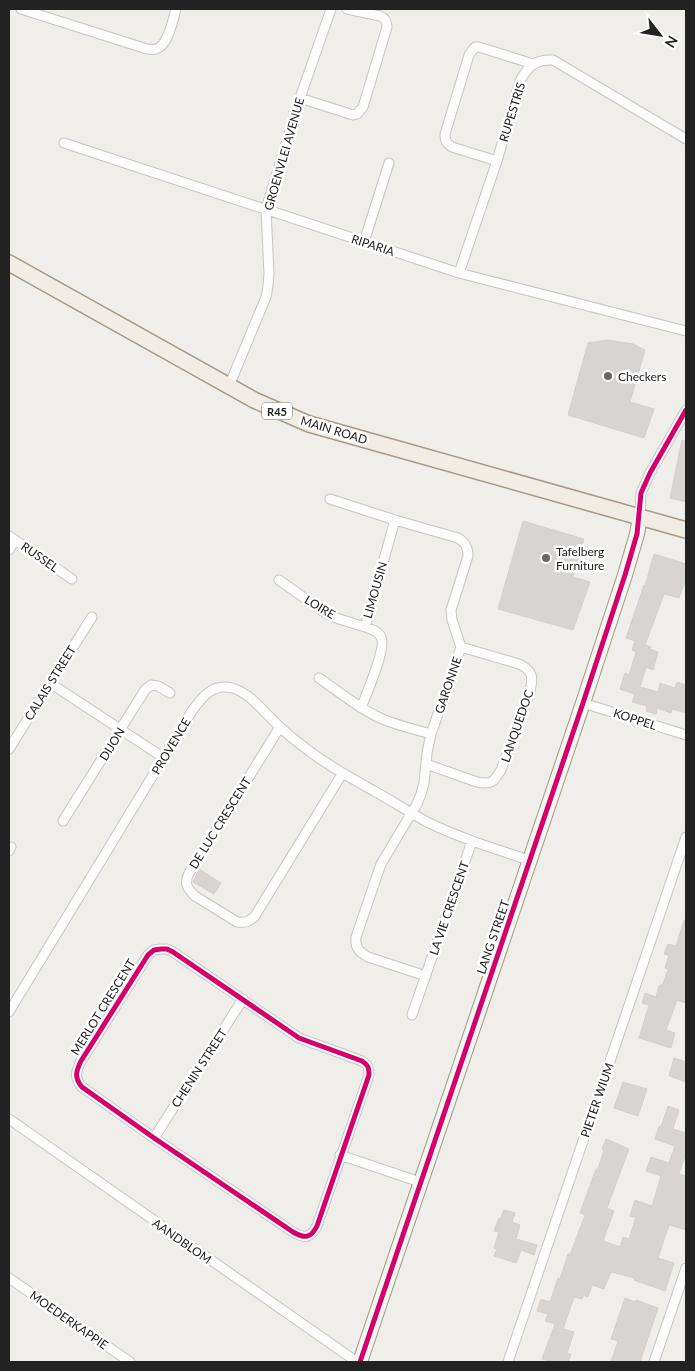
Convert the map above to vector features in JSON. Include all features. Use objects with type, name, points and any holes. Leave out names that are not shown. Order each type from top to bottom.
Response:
[{"type":"main road","name":"MAIN ROAD","points":[[9,263],[254,400],[309,424],[686,530]]},
{"type":"street","points":[[21,9],[147,49],[156,49],[162,46],[168,37],[176,9]]},
{"type":"street","name":"GROENVLEI AVENUE","points":[[229,386],[266,297],[268,286],[266,209],[300,98],[331,9]]},
{"type":"street","points":[[300,98],[353,115],[357,114],[363,106],[388,27],[385,18],[347,9]]},
{"type":"street","points":[[497,161],[452,147],[445,140],[445,134],[469,55],[475,47],[533,64],[544,60],[553,60],[686,139]]},
{"type":"street","name":"RUPESTRIS","points":[[459,273],[497,161],[520,81],[526,70],[533,64]]},
{"type":"street","name":"RIPARIA","points":[[64,143],[459,273],[686,331]]},
{"type":"street","points":[[364,242],[389,163]]},
{"type":"street","points":[[640,517],[641,493],[650,473],[686,410]]},
{"type":"street","name":"GARONNE","points":[[330,499],[458,538],[466,545],[468,556],[451,610],[452,620],[461,647],[431,734],[421,794],[411,813]]},
{"type":"street","name":"LANG STREET","points":[[358,1362],[583,703],[625,575],[640,517]]},
{"type":"street","name":"LIMOUSIN","points":[[361,708],[381,655],[383,642],[382,637],[378,633],[365,626],[395,520]]},
{"type":"street","points":[[9,550],[12,538]]},
{"type":"street","name":"RUSSEL","points":[[12,538],[72,579]]},
{"type":"street","name":"LOIRE","points":[[279,580],[327,614],[365,626]]},
{"type":"street","name":"CALAIS STREET","points":[[9,749],[92,617]]},
{"type":"street","name":"LANQUEDOC","points":[[426,764],[477,782],[491,783],[497,778],[501,770],[530,692],[531,674],[526,668],[519,664],[461,647]]},
{"type":"street","points":[[319,678],[361,708],[380,718],[431,734]]},
{"type":"street","points":[[50,683],[164,758]]},
{"type":"street","name":"DIJON","points":[[63,821],[148,686],[154,684],[170,693]]},
{"type":"street","name":"PROVENCE","points":[[9,1012],[12,999],[198,702],[213,689],[233,688],[241,692],[311,752],[342,774],[411,813]]},
{"type":"street","name":"KOPPEL","points":[[583,703],[686,735]]},
{"type":"street","name":"DE LUC CRESCENT","points":[[280,727],[189,873],[186,880],[187,885],[195,896],[237,922],[244,923],[250,921],[255,916],[342,774]]},
{"type":"street","points":[[426,976],[362,954],[355,944],[381,864],[411,813],[440,829],[530,860]]},
{"type":"street","name":"PIETER WIUM","points":[[508,1362],[686,838]]},
{"type":"street","name":"LA VIE CRESCENT","points":[[412,1014],[472,840]]},
{"type":"street","name":"MERLOT CRESCENT","points":[[167,949],[173,952],[299,1038],[367,1064],[369,1068],[317,1226],[310,1236],[303,1236],[293,1232],[154,1138],[82,1087],[76,1076],[77,1068],[81,1061],[148,955],[154,950],[167,949]]},
{"type":"street","name":"CHENIN STREET","points":[[154,1138],[243,999]]},
{"type":"street","name":"AANDBLOM","points":[[9,1120],[358,1362]]},
{"type":"street","points":[[340,1155],[420,1182]]},
{"type":"street","points":[[654,1362],[686,1268]]},
{"type":"street","name":"MOEDERKAPPIE","points":[[9,1278],[130,1362]]},
{"type":"building","name":"Checkers","points":[[607,340],[633,344],[645,350],[630,402],[654,409],[644,438],[568,415],[588,343]]},
{"type":"building","points":[[682,440],[686,441],[686,502],[670,498]]},
{"type":"building","name":"Tafelberg Furniture","points":[[523,521],[584,539],[573,577],[590,582],[573,630],[498,609]]},
{"type":"building","points":[[654,554],[686,564],[684,579],[686,579],[679,598],[664,594],[645,645],[658,652],[653,670],[646,667],[640,687],[658,692],[660,683],[675,688],[677,682],[686,685],[686,713],[672,709],[671,713],[657,708],[656,714],[646,711],[647,706],[632,702],[635,694],[620,689],[625,673],[629,675],[636,652],[632,650],[635,641],[626,638],[645,586]]},
{"type":"building","points":[[199,869],[221,883],[214,894],[193,882]]},
{"type":"building","points":[[684,920],[686,920],[686,1003],[677,1000],[666,1030],[675,1033],[671,1048],[639,1038],[649,1005],[642,1003],[645,993],[656,997],[659,986],[663,984],[668,969],[665,968],[669,955],[664,954],[668,944],[676,946]]},
{"type":"building","points":[[674,1058],[686,1062],[686,1082],[669,1076]]},
{"type":"building","points":[[623,1082],[647,1089],[638,1116],[614,1108]]},
{"type":"building","points":[[668,1106],[679,1110],[673,1129],[686,1133],[686,1153],[679,1174],[686,1176],[686,1230],[669,1225],[658,1258],[674,1263],[665,1291],[634,1280],[635,1278],[611,1272],[604,1289],[592,1285],[588,1297],[584,1295],[582,1299],[574,1297],[563,1329],[574,1332],[567,1353],[571,1354],[568,1362],[552,1362],[542,1359],[555,1324],[545,1321],[548,1314],[537,1311],[541,1299],[550,1302],[568,1254],[570,1255],[585,1215],[580,1213],[596,1169],[598,1169],[606,1139],[629,1149],[607,1208],[614,1211],[603,1241],[620,1247],[623,1237],[629,1239],[636,1217],[630,1216],[635,1200],[652,1206],[661,1176],[646,1171],[651,1157],[669,1163],[675,1146],[655,1139]]},
{"type":"building","points":[[504,1210],[515,1213],[512,1222],[520,1225],[516,1239],[537,1245],[534,1255],[521,1250],[516,1263],[494,1256],[497,1249],[494,1248],[499,1232],[494,1231]]},
{"type":"building","points":[[625,1298],[658,1308],[640,1362],[611,1362],[618,1341],[611,1339]]},
{"type":"cycle path","points":[[360,1362],[625,575],[637,534],[641,493],[650,473],[686,410]]},
{"type":"cycle path","points":[[161,949],[173,952],[299,1038],[362,1061],[368,1066],[369,1075],[317,1226],[310,1235],[301,1236],[293,1232],[154,1138],[82,1087],[78,1081],[77,1071],[81,1061],[148,955],[154,950],[161,949]]},
{"type":"place","name":"Checkers","points":[[608,376]]},
{"type":"place","name":"Tafelberg Furniture","points":[[546,558]]}]
